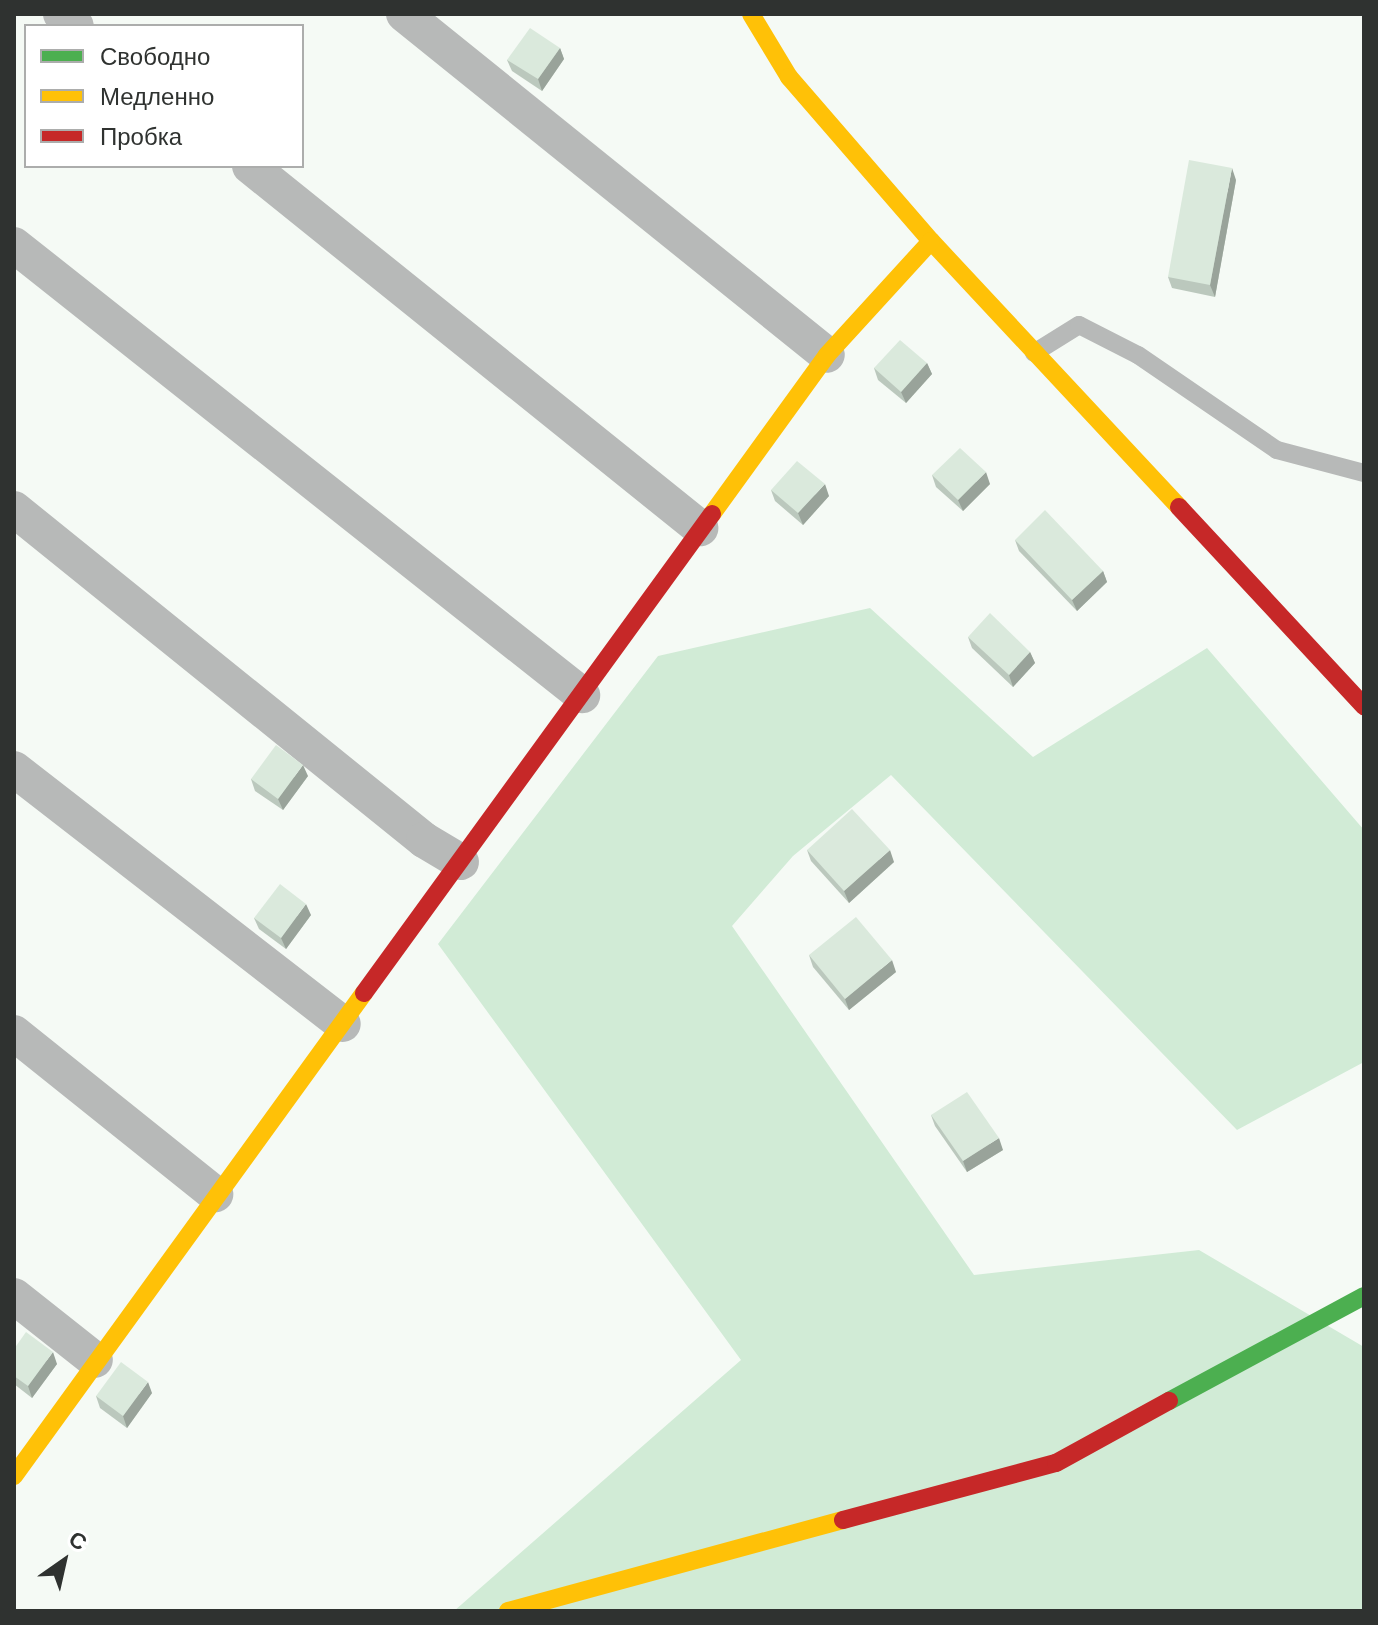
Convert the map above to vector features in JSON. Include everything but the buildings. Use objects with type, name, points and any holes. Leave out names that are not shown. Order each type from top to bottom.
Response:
[{"type":"street","points":[[404,14],[827,355]]},
{"type":"street","points":[[751,14],[789,77],[931,241],[1032,355],[1364,706]]},
{"type":"street","points":[[252,168],[700,528]]},
{"type":"street","points":[[14,1476],[215,1194],[343,1024],[827,355],[931,241]]},
{"type":"street","points":[[14,245],[582,695]]},
{"type":"street","points":[[14,509],[424,840],[461,862]]},
{"type":"street","points":[[14,769],[343,1024]]},
{"type":"street","points":[[14,1033],[215,1194]]},
{"type":"street","points":[[14,1296],[95,1360]]},
{"type":"street","points":[[508,1611],[1056,1463],[1364,1296]]},
{"type":"lane","points":[[1032,355],[1079,325],[1138,355],[1277,450],[1364,473]]},
{"type":"green space","points":[[870,608],[1033,757],[1207,648],[1364,830],[1364,1062],[1237,1130],[891,775],[793,856],[732,926],[974,1275],[1199,1250],[1364,1347],[1364,1611],[454,1611],[741,1360],[438,944],[658,656]]},
{"type":"traffic: fast","points":[[1169,1401],[1364,1296]]},
{"type":"traffic: slow","points":[[751,14],[789,77],[931,241],[1179,507]]},
{"type":"traffic: slow","points":[[712,514],[827,355],[931,241]]},
{"type":"traffic: slow","points":[[14,1476],[364,993]]},
{"type":"traffic: slow","points":[[508,1611],[843,1520]]},
{"type":"traffic: jam","points":[[1179,507],[1364,706]]},
{"type":"traffic: jam","points":[[364,993],[712,514]]},
{"type":"traffic: jam","points":[[843,1520],[1056,1463],[1169,1401]]}]
